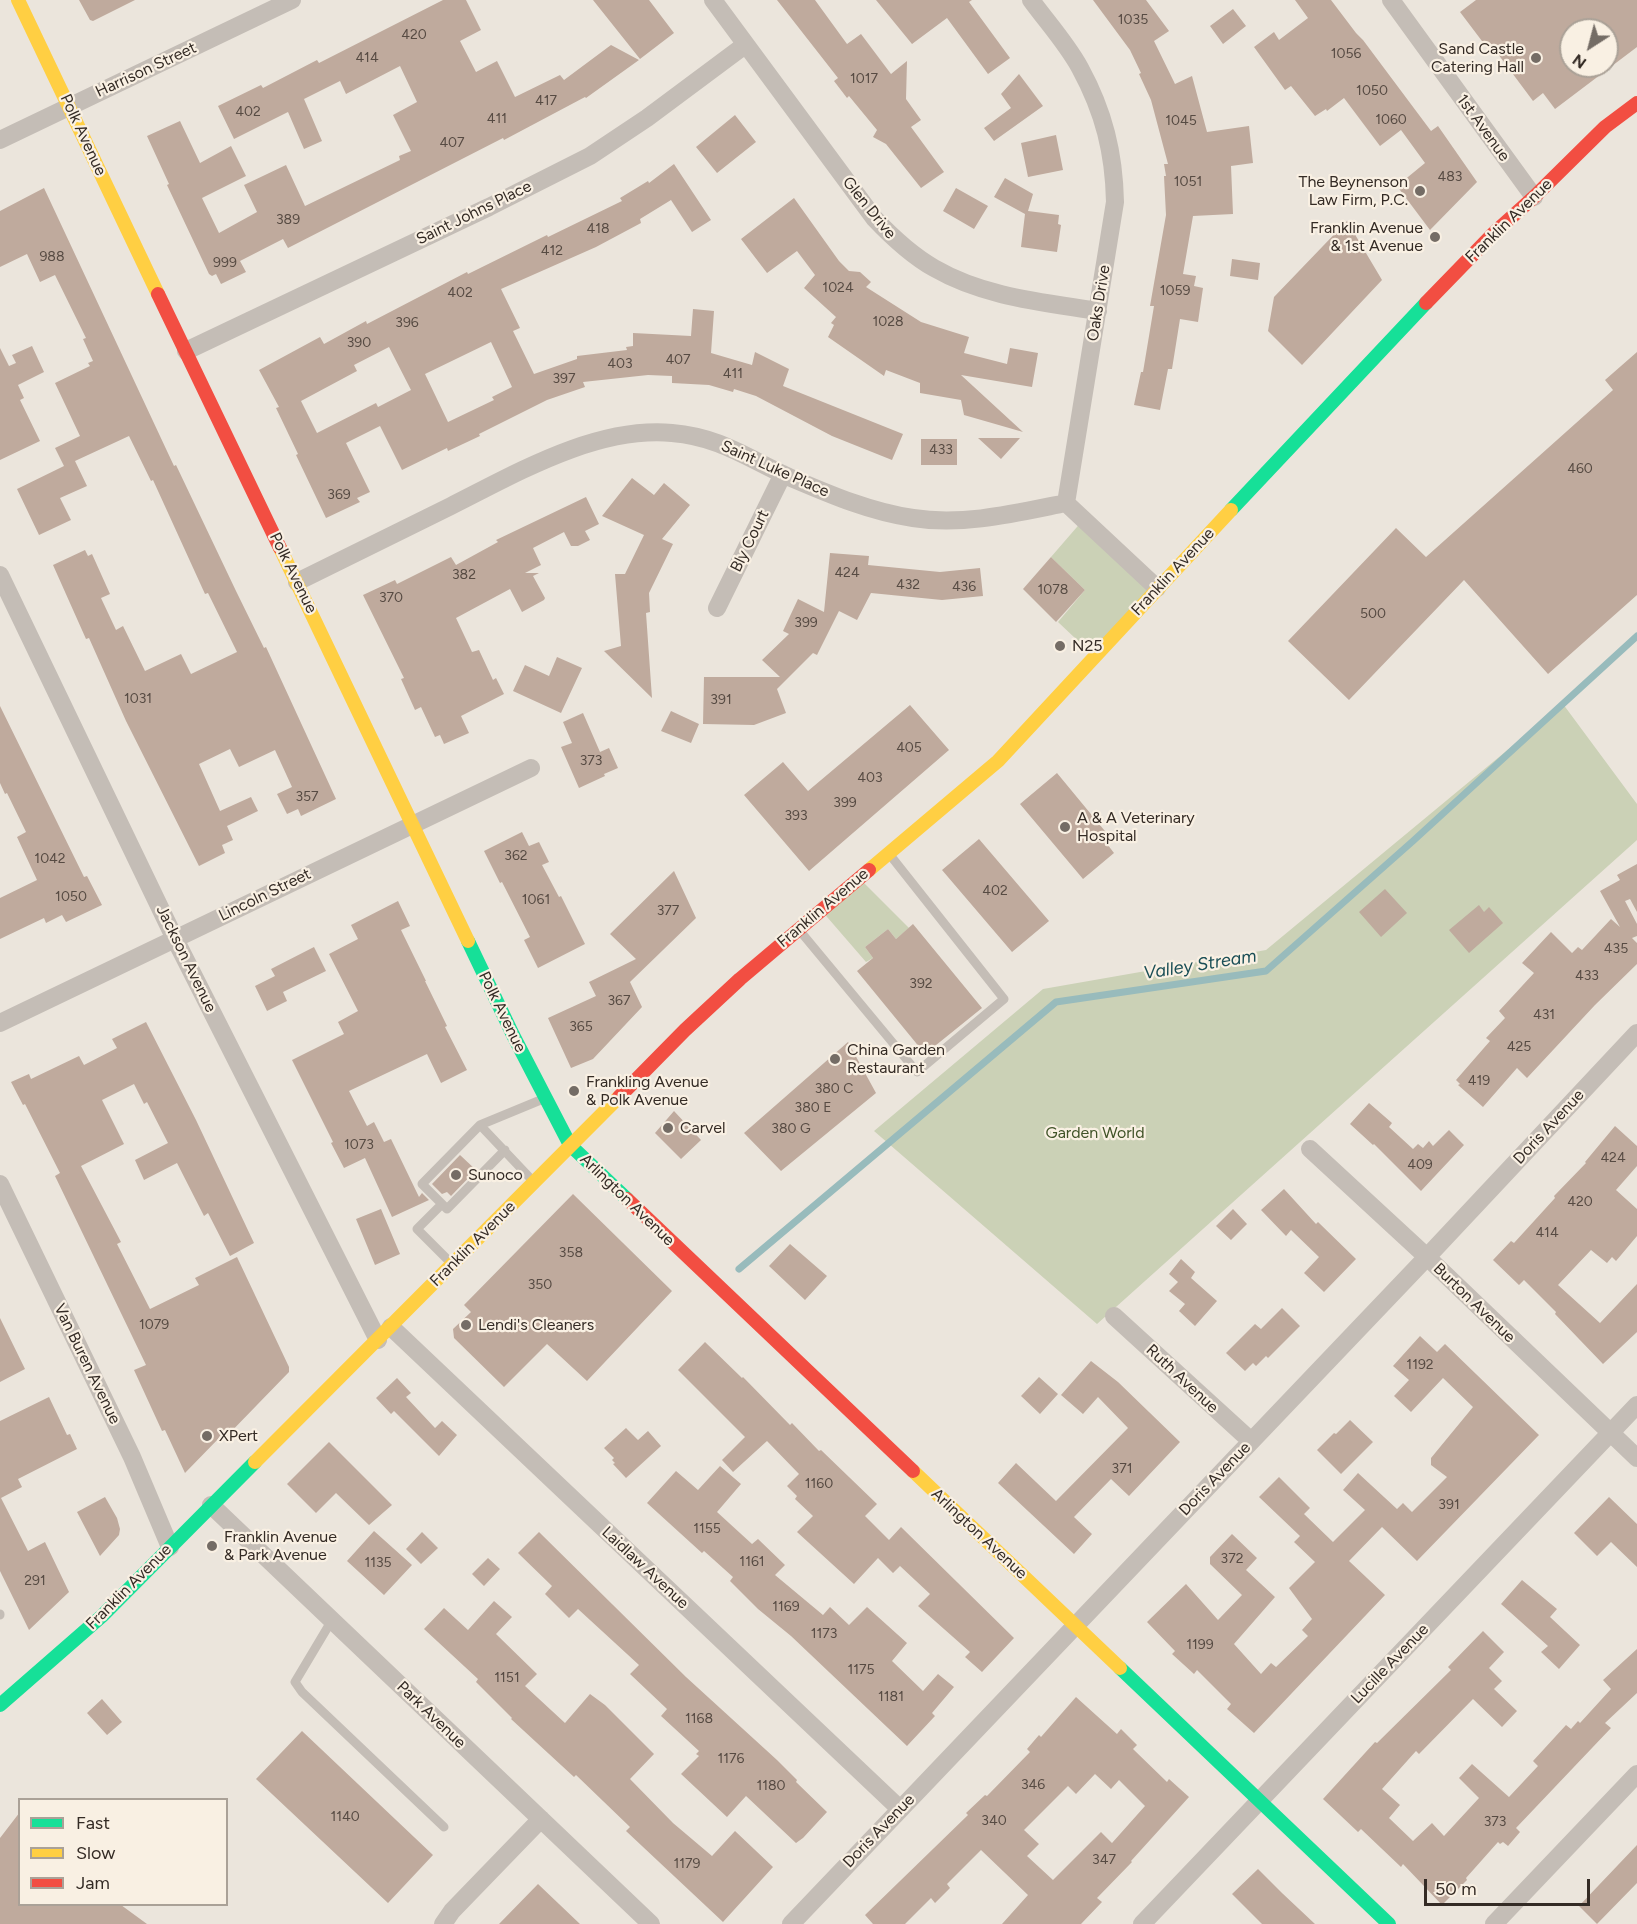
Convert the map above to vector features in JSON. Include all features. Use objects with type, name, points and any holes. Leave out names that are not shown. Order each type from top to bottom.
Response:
[{"type":"street","name":"Polk Avenue","points":[[18,0],[508,1024],[570,1145]]},
{"type":"street","name":"Harrison Street","points":[[0,140],[292,0]]},
{"type":"street","name":"Glen Drive","points":[[713,0],[874,218],[897,242],[933,268],[975,287],[1000,295],[1098,311]]},
{"type":"street","name":"Oaks Drive","points":[[1031,0],[1080,67],[1101,113],[1114,166],[1115,202],[1066,504]]},
{"type":"street","name":"1st Avenue","points":[[1391,0],[1534,197]]},
{"type":"street","name":"Saint Johns Place","points":[[186,351],[489,207],[590,156],[745,45]]},
{"type":"street","name":"Franklin Avenue","points":[[0,1705],[102,1616],[685,1030],[740,979],[998,761],[1157,588],[1437,291],[1605,127],[1637,103]]},
{"type":"street","name":"Saint Luke Place","points":[[297,582],[530,467],[597,441],[639,432],[672,432],[727,445],[783,474],[829,494],[873,510],[916,519],[994,517],[1066,504]]},
{"type":"street","name":"Bly Court","points":[[717,608],[783,474]]},
{"type":"street","points":[[1066,504],[1157,588]]},
{"type":"street","name":"Jackson Avenue","points":[[0,575],[175,939],[384,1333]]},
{"type":"street","name":"Lincoln Street","points":[[0,1023],[531,768]]},
{"type":"street","name":"Doris Avenue","points":[[791,1924],[1427,1257],[1637,1033]]},
{"type":"street","name":"Arlington Avenue","points":[[570,1145],[1389,1924]]},
{"type":"street","name":"Burton Avenue","points":[[1310,1149],[1427,1257],[1637,1458]]},
{"type":"street","name":"Van Buren Avenue","points":[[0,1184],[132,1456],[170,1547]]},
{"type":"street","name":"Ruth Avenue","points":[[1114,1316],[1251,1441]]},
{"type":"street","name":"Laidlaw Avenue","points":[[384,1333],[900,1809]]},
{"type":"street","name":"Lucille Avenue","points":[[1143,1924],[1637,1405]]},
{"type":"street","name":"Park Avenue","points":[[211,1505],[651,1924]]},
{"type":"street","points":[[1494,1924],[1637,1774]]},
{"type":"street","points":[[443,1924],[452,1911],[541,1819]]},
{"type":"lane","points":[[799,929],[917,1072],[1004,999],[889,853]]},
{"type":"lane","points":[[505,1150],[447,1209],[422,1184],[480,1125],[545,1098]]},
{"type":"lane","points":[[480,1125],[533,1182]]},
{"type":"lane","points":[[442,1204],[417,1229],[452,1265]]},
{"type":"lane","points":[[332,1620],[295,1682],[302,1692],[444,1827]]},
{"type":"green space","points":[[1083,520],[1157,588],[1094,656],[1058,622],[1085,590],[1051,557]]},
{"type":"green space","name":"Garden World","points":[[1563,704],[1637,804],[1637,840],[1097,1324],[874,1131],[1043,989],[1266,950]]},
{"type":"green space","points":[[859,878],[909,928],[896,939],[888,929],[865,947],[873,958],[866,962],[821,910]]},
{"type":"building","points":[[79,0],[135,0],[93,21],[90,20]]},
{"type":"building","points":[[443,0],[466,0],[481,30],[460,41],[476,72],[497,61],[515,97],[560,75],[564,80],[611,45],[639,60],[586,98],[504,140],[503,138],[288,248],[283,239],[240,261],[246,272],[221,284],[216,274],[212,276],[209,274],[167,185],[169,184],[147,136],[180,121],[200,163],[231,146],[246,176],[202,198],[219,233],[257,212],[244,185],[286,165],[305,206],[400,160],[399,156],[411,151],[393,115],[417,102],[400,66],[346,94],[340,81],[304,99],[322,141],[304,149],[288,112],[234,139],[218,106],[261,85],[263,88],[317,60],[319,63]]},
{"type":"building","points":[[593,0],[649,0],[674,33],[640,59]]},
{"type":"building","points":[[777,0],[815,0],[847,44],[861,34],[891,74],[907,61],[906,99],[921,120],[911,127],[944,172],[921,188],[886,144],[873,137],[877,130],[849,96],[847,98],[834,81],[838,78]]},
{"type":"building","points":[[876,0],[972,0],[969,2],[1010,58],[988,74],[947,18],[912,44]]},
{"type":"building","points":[[1093,0],[1146,0],[1169,31],[1154,41],[1175,84],[1192,76],[1207,132],[1249,126],[1253,163],[1231,166],[1233,214],[1193,216],[1183,274],[1196,276],[1194,286],[1203,288],[1198,322],[1180,319],[1172,369],[1168,369],[1160,410],[1134,405],[1141,372],[1143,372],[1154,306],[1150,306],[1166,215],[1164,164],[1168,164],[1151,100],[1139,74],[1141,73],[1130,50]]},
{"type":"building","points":[[1295,0],[1331,0],[1431,131],[1438,126],[1477,182],[1430,230],[1397,186],[1425,163],[1401,130],[1380,146],[1344,98],[1327,111],[1326,109],[1315,116],[1291,86],[1285,90],[1254,47],[1274,32],[1279,40],[1308,18]]},
{"type":"building","name":"Sand Castle Catering Hall","points":[[1476,0],[1637,0],[1637,47],[1619,61],[1619,18],[1559,18],[1559,78],[1596,78],[1555,109],[1543,93],[1533,101],[1492,46],[1488,49],[1460,12]]},
{"type":"building","points":[[1233,9],[1246,26],[1223,44],[1210,26]]},
{"type":"building","points":[[1019,74],[1043,106],[994,141],[984,128],[1011,108],[1001,94]]},
{"type":"building","points":[[735,115],[756,142],[717,173],[696,147]]},
{"type":"building","points":[[1056,135],[1063,170],[1028,177],[1021,143]]},
{"type":"building","points":[[674,164],[711,220],[692,232],[671,200],[640,219],[641,223],[596,247],[501,289],[520,328],[513,331],[534,374],[577,359],[577,356],[627,350],[626,347],[633,346],[633,333],[691,336],[693,309],[714,311],[711,353],[752,365],[755,352],[789,369],[783,386],[903,434],[892,460],[832,436],[756,396],[734,389],[733,392],[709,385],[672,383],[672,376],[648,375],[583,382],[585,387],[547,400],[479,434],[480,436],[448,451],[447,448],[402,470],[380,426],[346,443],[370,492],[357,498],[360,502],[326,518],[276,408],[279,407],[259,370],[320,337],[324,344],[366,321],[367,324],[467,272],[468,274],[622,201],[620,198],[648,181],[649,183]],"holes":[[[491,342],[512,387],[492,397],[494,400],[448,422],[425,374]],[[389,347],[411,390],[378,407],[376,403],[317,433],[301,401],[357,371],[354,365]]]},
{"type":"building","points":[[1005,178],[1033,194],[1028,211],[1059,215],[1058,224],[1061,225],[1057,252],[1021,247],[1025,214],[994,197]]},
{"type":"building","points":[[44,188],[174,466],[176,465],[264,648],[266,647],[336,799],[301,816],[298,809],[287,814],[277,794],[292,787],[275,750],[239,767],[230,749],[199,764],[220,811],[251,797],[258,811],[227,826],[233,840],[222,845],[225,853],[199,866],[126,721],[89,638],[86,639],[53,565],[85,550],[88,556],[92,554],[110,594],[101,598],[116,630],[123,626],[145,671],[181,654],[191,674],[237,652],[208,593],[205,594],[153,480],[151,481],[129,436],[75,461],[87,486],[60,498],[71,520],[39,535],[17,489],[64,466],[55,448],[80,436],[55,383],[90,366],[88,363],[93,361],[83,339],[86,338],[55,275],[40,282],[27,254],[0,267],[0,211]]},
{"type":"building","points":[[956,188],[988,206],[974,229],[943,211]]},
{"type":"building","points":[[794,198],[839,261],[849,271],[860,272],[871,282],[866,287],[921,322],[969,337],[964,353],[1007,364],[1010,348],[1038,353],[1032,387],[961,375],[1023,432],[964,415],[961,400],[920,393],[920,383],[886,370],[884,376],[828,337],[834,325],[831,323],[836,317],[804,288],[815,275],[797,251],[767,273],[741,239]]},
{"type":"building","points":[[1347,221],[1382,280],[1302,365],[1268,331],[1274,297]]},
{"type":"building","points":[[1232,259],[1260,263],[1258,280],[1230,276]]},
{"type":"building","points":[[32,346],[44,372],[18,385],[24,398],[20,400],[40,441],[0,460],[0,348],[9,366],[16,363],[12,355]]},
{"type":"building","points":[[1637,352],[1637,595],[1548,674],[1464,580],[1349,700],[1288,641],[1396,528],[1426,557],[1613,390],[1605,380]]},
{"type":"building","points":[[978,438],[1020,438],[1001,459]]},
{"type":"building","points":[[921,439],[957,439],[957,465],[921,465]]},
{"type":"building","points":[[632,478],[654,495],[664,483],[690,505],[662,539],[673,544],[649,593],[650,612],[646,613],[652,698],[604,651],[621,646],[615,574],[625,574],[644,535],[602,516]]},
{"type":"building","points":[[586,497],[599,524],[585,531],[590,540],[578,546],[571,546],[564,532],[533,548],[541,565],[525,573],[539,573],[533,576],[544,600],[522,612],[510,589],[456,618],[472,652],[479,650],[493,680],[496,678],[504,694],[461,716],[469,733],[444,744],[440,735],[435,737],[421,707],[415,710],[401,679],[404,678],[363,595],[395,580],[397,584],[451,557],[456,565],[498,542],[496,540]]},
{"type":"building","points":[[830,553],[869,556],[868,565],[940,572],[980,568],[983,596],[942,600],[871,593],[857,620],[839,611],[817,655],[813,653],[777,689],[786,713],[754,725],[703,724],[704,677],[780,677],[762,660],[789,634],[783,631],[798,599],[824,612]]},
{"type":"building","points":[[1051,557],[1085,590],[1056,622],[1023,589]]},
{"type":"building","points":[[557,657],[582,668],[561,713],[513,691],[525,665],[549,676]]},
{"type":"building","points":[[910,705],[949,750],[809,871],[744,795],[783,762],[808,791]]},
{"type":"building","points":[[0,706],[84,877],[87,876],[102,905],[66,922],[62,915],[46,923],[44,918],[0,939],[0,898],[37,880],[17,837],[26,832],[0,783]]},
{"type":"building","points":[[671,711],[699,724],[691,743],[661,731]]},
{"type":"building","points":[[583,713],[600,752],[609,748],[618,768],[579,788],[561,747],[572,743],[563,722]]},
{"type":"building","name":"A & A Veterinary Hospital","points":[[1057,773],[1109,836],[1104,840],[1114,853],[1083,879],[1020,804]]},
{"type":"building","points":[[522,832],[529,846],[539,842],[549,862],[542,865],[559,897],[561,896],[585,944],[538,968],[524,940],[530,937],[484,851]]},
{"type":"building","points":[[979,839],[1049,921],[1012,952],[942,870]]},
{"type":"building","points":[[1637,864],[1637,912],[1630,899],[1625,901],[1637,924],[1637,936],[1632,938],[1637,943],[1637,964],[1527,1078],[1517,1068],[1483,1107],[1458,1085],[1460,1084],[1456,1080],[1490,1041],[1486,1038],[1505,1018],[1499,1011],[1534,973],[1522,963],[1551,932],[1572,953],[1578,947],[1582,950],[1611,919],[1620,927],[1600,891],[1620,880],[1617,875]]},
{"type":"building","points":[[674,871],[696,918],[630,982],[642,1007],[593,1059],[571,1068],[548,1018],[596,996],[589,982],[636,959],[610,934]]},
{"type":"building","points":[[1385,889],[1407,913],[1381,937],[1359,912]]},
{"type":"building","points":[[398,901],[410,926],[401,930],[467,1070],[441,1083],[427,1054],[349,1091],[367,1126],[374,1122],[384,1142],[391,1139],[419,1197],[422,1193],[429,1200],[392,1217],[365,1158],[344,1168],[292,1060],[344,1034],[338,1022],[358,1011],[329,954],[358,939],[351,925]]},
{"type":"building","points":[[1479,905],[1484,912],[1489,907],[1503,923],[1469,953],[1449,930]]},
{"type":"building","points":[[913,924],[982,1008],[925,1054],[857,971],[873,958],[865,947],[888,929],[896,939]]},
{"type":"building","points":[[314,947],[326,971],[283,992],[287,1001],[267,1011],[255,986],[275,976],[271,969]]},
{"type":"building","points":[[146,1022],[196,1120],[254,1243],[230,1256],[208,1213],[204,1216],[177,1163],[144,1180],[135,1160],[168,1143],[147,1102],[144,1104],[134,1084],[102,1100],[124,1144],[81,1166],[121,1242],[117,1244],[150,1309],[199,1285],[195,1278],[237,1257],[289,1367],[289,1372],[224,1439],[221,1436],[185,1473],[165,1430],[162,1431],[134,1370],[146,1365],[55,1176],[60,1173],[25,1104],[23,1105],[11,1082],[29,1074],[31,1079],[79,1056],[84,1065],[117,1048],[112,1039]]},
{"type":"building","points":[[848,1042],[876,1093],[781,1171],[744,1133]]},
{"type":"building","points":[[1369,1103],[1392,1123],[1389,1127],[1413,1149],[1418,1144],[1423,1148],[1429,1141],[1433,1146],[1449,1130],[1464,1145],[1421,1191],[1374,1144],[1350,1124]]},
{"type":"building","points":[[674,1111],[701,1140],[681,1159],[655,1133]]},
{"type":"building","points":[[1615,1126],[1637,1146],[1637,1166],[1616,1190],[1637,1209],[1637,1236],[1616,1261],[1612,1257],[1607,1263],[1591,1250],[1558,1285],[1600,1323],[1637,1284],[1637,1332],[1603,1364],[1524,1280],[1519,1285],[1493,1260],[1511,1241],[1514,1243],[1555,1198],[1554,1196],[1586,1163]]},
{"type":"building","points":[[460,1155],[476,1170],[451,1196],[447,1192],[442,1194],[432,1184]]},
{"type":"building","points":[[1284,1189],[1316,1224],[1318,1222],[1356,1259],[1324,1292],[1304,1273],[1319,1257],[1291,1230],[1286,1236],[1261,1210]]},
{"type":"building","points":[[573,1194],[672,1291],[587,1381],[547,1344],[504,1387],[454,1338],[453,1329],[471,1312],[464,1305]]},
{"type":"building","points":[[381,1209],[400,1254],[375,1265],[356,1219]]},
{"type":"building","points":[[1233,1209],[1247,1224],[1231,1240],[1216,1226]]},
{"type":"building","points":[[790,1244],[827,1276],[805,1300],[769,1266]]},
{"type":"building","points":[[1181,1259],[1195,1272],[1191,1278],[1217,1301],[1195,1326],[1179,1311],[1185,1304],[1169,1291],[1178,1282],[1169,1274]]},
{"type":"building","points":[[1282,1308],[1300,1326],[1268,1358],[1266,1356],[1256,1366],[1253,1363],[1245,1371],[1226,1353],[1255,1324],[1261,1329]]},
{"type":"building","points":[[0,1318],[25,1369],[0,1382]]},
{"type":"building","points":[[1420,1336],[1437,1352],[1445,1344],[1539,1435],[1417,1561],[1382,1527],[1349,1561],[1385,1595],[1254,1733],[1227,1709],[1231,1704],[1197,1670],[1194,1674],[1172,1654],[1175,1651],[1147,1622],[1186,1584],[1218,1620],[1242,1595],[1210,1564],[1210,1557],[1232,1534],[1257,1558],[1246,1570],[1275,1597],[1234,1644],[1261,1674],[1271,1663],[1276,1667],[1308,1636],[1302,1630],[1312,1619],[1289,1588],[1315,1562],[1294,1542],[1300,1536],[1259,1497],[1279,1477],[1310,1508],[1304,1514],[1333,1542],[1365,1510],[1343,1490],[1358,1473],[1397,1509],[1403,1503],[1412,1512],[1447,1477],[1431,1465],[1431,1458],[1473,1407],[1443,1378],[1411,1412],[1394,1396],[1409,1380],[1393,1366]]},
{"type":"building","points":[[705,1342],[790,1425],[792,1423],[877,1504],[865,1516],[889,1540],[901,1527],[1014,1638],[982,1672],[965,1657],[970,1652],[918,1606],[930,1594],[900,1566],[893,1573],[878,1558],[854,1584],[797,1532],[813,1516],[795,1499],[797,1496],[787,1486],[799,1474],[767,1441],[733,1472],[722,1460],[745,1437],[678,1370]]},
{"type":"building","points":[[1091,1361],[1118,1382],[1180,1442],[1129,1496],[1111,1479],[1074,1517],[1092,1534],[1074,1554],[998,1483],[1016,1463],[1056,1501],[1128,1428],[1098,1397],[1083,1414],[1061,1395]]},
{"type":"building","points":[[1039,1377],[1058,1394],[1040,1414],[1021,1396]]},
{"type":"building","points":[[397,1378],[411,1393],[406,1397],[435,1428],[442,1421],[457,1435],[439,1456],[394,1411],[391,1414],[376,1398]]},
{"type":"building","points":[[49,1397],[67,1435],[70,1434],[77,1449],[18,1479],[22,1487],[1,1498],[28,1551],[45,1542],[69,1592],[29,1630],[0,1571],[0,1421]]},
{"type":"building","points":[[1350,1420],[1373,1442],[1341,1474],[1317,1450]]},
{"type":"building","points":[[626,1428],[638,1440],[648,1431],[661,1446],[626,1478],[613,1464],[615,1463],[612,1460],[614,1458],[604,1448]]},
{"type":"building","points":[[329,1442],[392,1505],[369,1525],[336,1493],[316,1513],[287,1484]]},
{"type":"building","points":[[720,1466],[741,1484],[717,1512],[752,1544],[758,1539],[785,1565],[775,1575],[823,1615],[830,1607],[849,1625],[867,1607],[907,1643],[892,1661],[923,1691],[938,1674],[954,1687],[932,1713],[935,1716],[907,1746],[791,1636],[758,1609],[730,1581],[733,1577],[704,1551],[702,1553],[647,1503],[676,1471],[698,1490]]},
{"type":"building","points":[[105,1497],[117,1518],[120,1529],[119,1535],[100,1556],[77,1512]]},
{"type":"building","points":[[1609,1497],[1637,1524],[1637,1567],[1611,1542],[1597,1556],[1574,1533]]},
{"type":"building","points":[[374,1531],[412,1565],[384,1595],[347,1561]]},
{"type":"building","points":[[422,1532],[438,1548],[421,1564],[406,1549]]},
{"type":"building","points":[[539,1532],[686,1677],[777,1760],[827,1812],[803,1838],[796,1843],[746,1796],[727,1817],[681,1774],[699,1756],[696,1754],[699,1751],[661,1716],[667,1709],[630,1674],[639,1665],[578,1609],[569,1618],[545,1594],[552,1586],[518,1553]]},
{"type":"building","points":[[488,1558],[500,1569],[484,1586],[472,1574]]},
{"type":"building","points":[[1522,1580],[1557,1609],[1550,1617],[1580,1645],[1559,1669],[1541,1652],[1548,1646],[1501,1604]]},
{"type":"building","points":[[494,1601],[512,1617],[496,1634],[537,1674],[525,1686],[565,1723],[590,1694],[605,1705],[654,1754],[630,1779],[673,1823],[712,1856],[735,1831],[773,1867],[723,1922],[626,1831],[630,1827],[576,1775],[574,1777],[511,1719],[476,1682],[478,1679],[424,1629],[444,1608],[468,1630]]},
{"type":"building","points":[[1483,1631],[1504,1652],[1489,1668],[1502,1681],[1494,1689],[1517,1711],[1502,1727],[1473,1699],[1419,1754],[1416,1751],[1382,1789],[1400,1805],[1389,1818],[1413,1841],[1432,1823],[1444,1836],[1479,1798],[1459,1778],[1472,1764],[1509,1797],[1538,1766],[1533,1761],[1566,1725],[1571,1729],[1578,1721],[1580,1723],[1611,1689],[1603,1680],[1637,1649],[1637,1693],[1605,1723],[1611,1728],[1516,1828],[1520,1832],[1508,1846],[1503,1842],[1500,1844],[1498,1842],[1466,1878],[1467,1880],[1442,1905],[1403,1864],[1401,1867],[1361,1829],[1358,1832],[1323,1799],[1375,1742],[1377,1743],[1451,1670],[1448,1667]]},
{"type":"building","points":[[1076,1697],[1117,1734],[1121,1729],[1137,1745],[1133,1749],[1167,1782],[1169,1779],[1189,1797],[1097,1898],[1102,1902],[1081,1924],[1002,1924],[1028,1895],[981,1850],[947,1884],[950,1888],[935,1903],[931,1898],[905,1924],[873,1924],[865,1915],[968,1815],[966,1813],[985,1795],[987,1796],[1030,1752],[1027,1749],[1039,1735],[1041,1737]],"holes":[[[1095,1774],[1111,1789],[1119,1780],[1145,1806],[1112,1843],[1101,1832],[1053,1880],[1027,1856],[1039,1844],[1024,1830],[1068,1786],[1076,1794]]]},
{"type":"building","points":[[102,1699],[122,1722],[107,1735],[87,1713]]},
{"type":"building","points":[[302,1731],[433,1855],[388,1903],[256,1779]]},
{"type":"building","points":[[18,1815],[18,1906],[122,1906],[147,1924],[0,1924],[0,1838]]},
{"type":"building","points":[[1637,1845],[1637,1883],[1597,1924],[1579,1906]]},
{"type":"building","points":[[1258,1869],[1315,1924],[1262,1924],[1232,1894]]},
{"type":"building","points":[[538,1884],[580,1924],[499,1924]]},
{"type":"waterway","name":"Valley Stream","points":[[739,1269],[1056,1002],[1266,971],[1413,841],[1637,636]]},
{"type":"traffic: fast","points":[[1231,510],[1426,303]]},
{"type":"traffic: fast","points":[[468,941],[570,1145],[627,1199]]},
{"type":"traffic: fast","points":[[0,1705],[102,1616],[255,1462]]},
{"type":"traffic: fast","points":[[1120,1668],[1389,1924]]},
{"type":"traffic: slow","points":[[18,0],[158,294]]},
{"type":"traffic: slow","points":[[869,870],[998,761],[1231,510]]},
{"type":"traffic: slow","points":[[280,548],[468,941]]},
{"type":"traffic: slow","points":[[255,1462],[619,1097]]},
{"type":"traffic: slow","points":[[913,1471],[1120,1668]]},
{"type":"traffic: jam","points":[[1426,303],[1494,233],[1605,127],[1637,103]]},
{"type":"traffic: jam","points":[[158,294],[280,548]]},
{"type":"traffic: jam","points":[[619,1097],[685,1030],[740,979],[869,870]]},
{"type":"traffic: jam","points":[[627,1199],[913,1471]]},
{"type":"place","name":"Sand Castle Catering Hall","points":[[1536,58]]},
{"type":"place","name":"The Beynenson Law Firm, P.C.","points":[[1420,191]]},
{"type":"place","name":"Franklin Avenue & 1st Avenue","points":[[1435,237]]},
{"type":"place","name":"N25","points":[[1060,646]]},
{"type":"place","name":"A & A Veterinary Hospital","points":[[1065,827]]},
{"type":"place","name":"China Garden Restaurant","points":[[835,1059]]},
{"type":"place","name":"Frankling Avenue & Polk Avenue","points":[[574,1091]]},
{"type":"place","name":"Carvel","points":[[668,1128]]},
{"type":"place","name":"Sunoco","points":[[456,1175]]},
{"type":"place","name":"Lendi's Cleaners","points":[[466,1325]]},
{"type":"place","name":"XPert","points":[[207,1436]]},
{"type":"place","name":"Franklin Avenue & Park Avenue","points":[[212,1546]]}]
